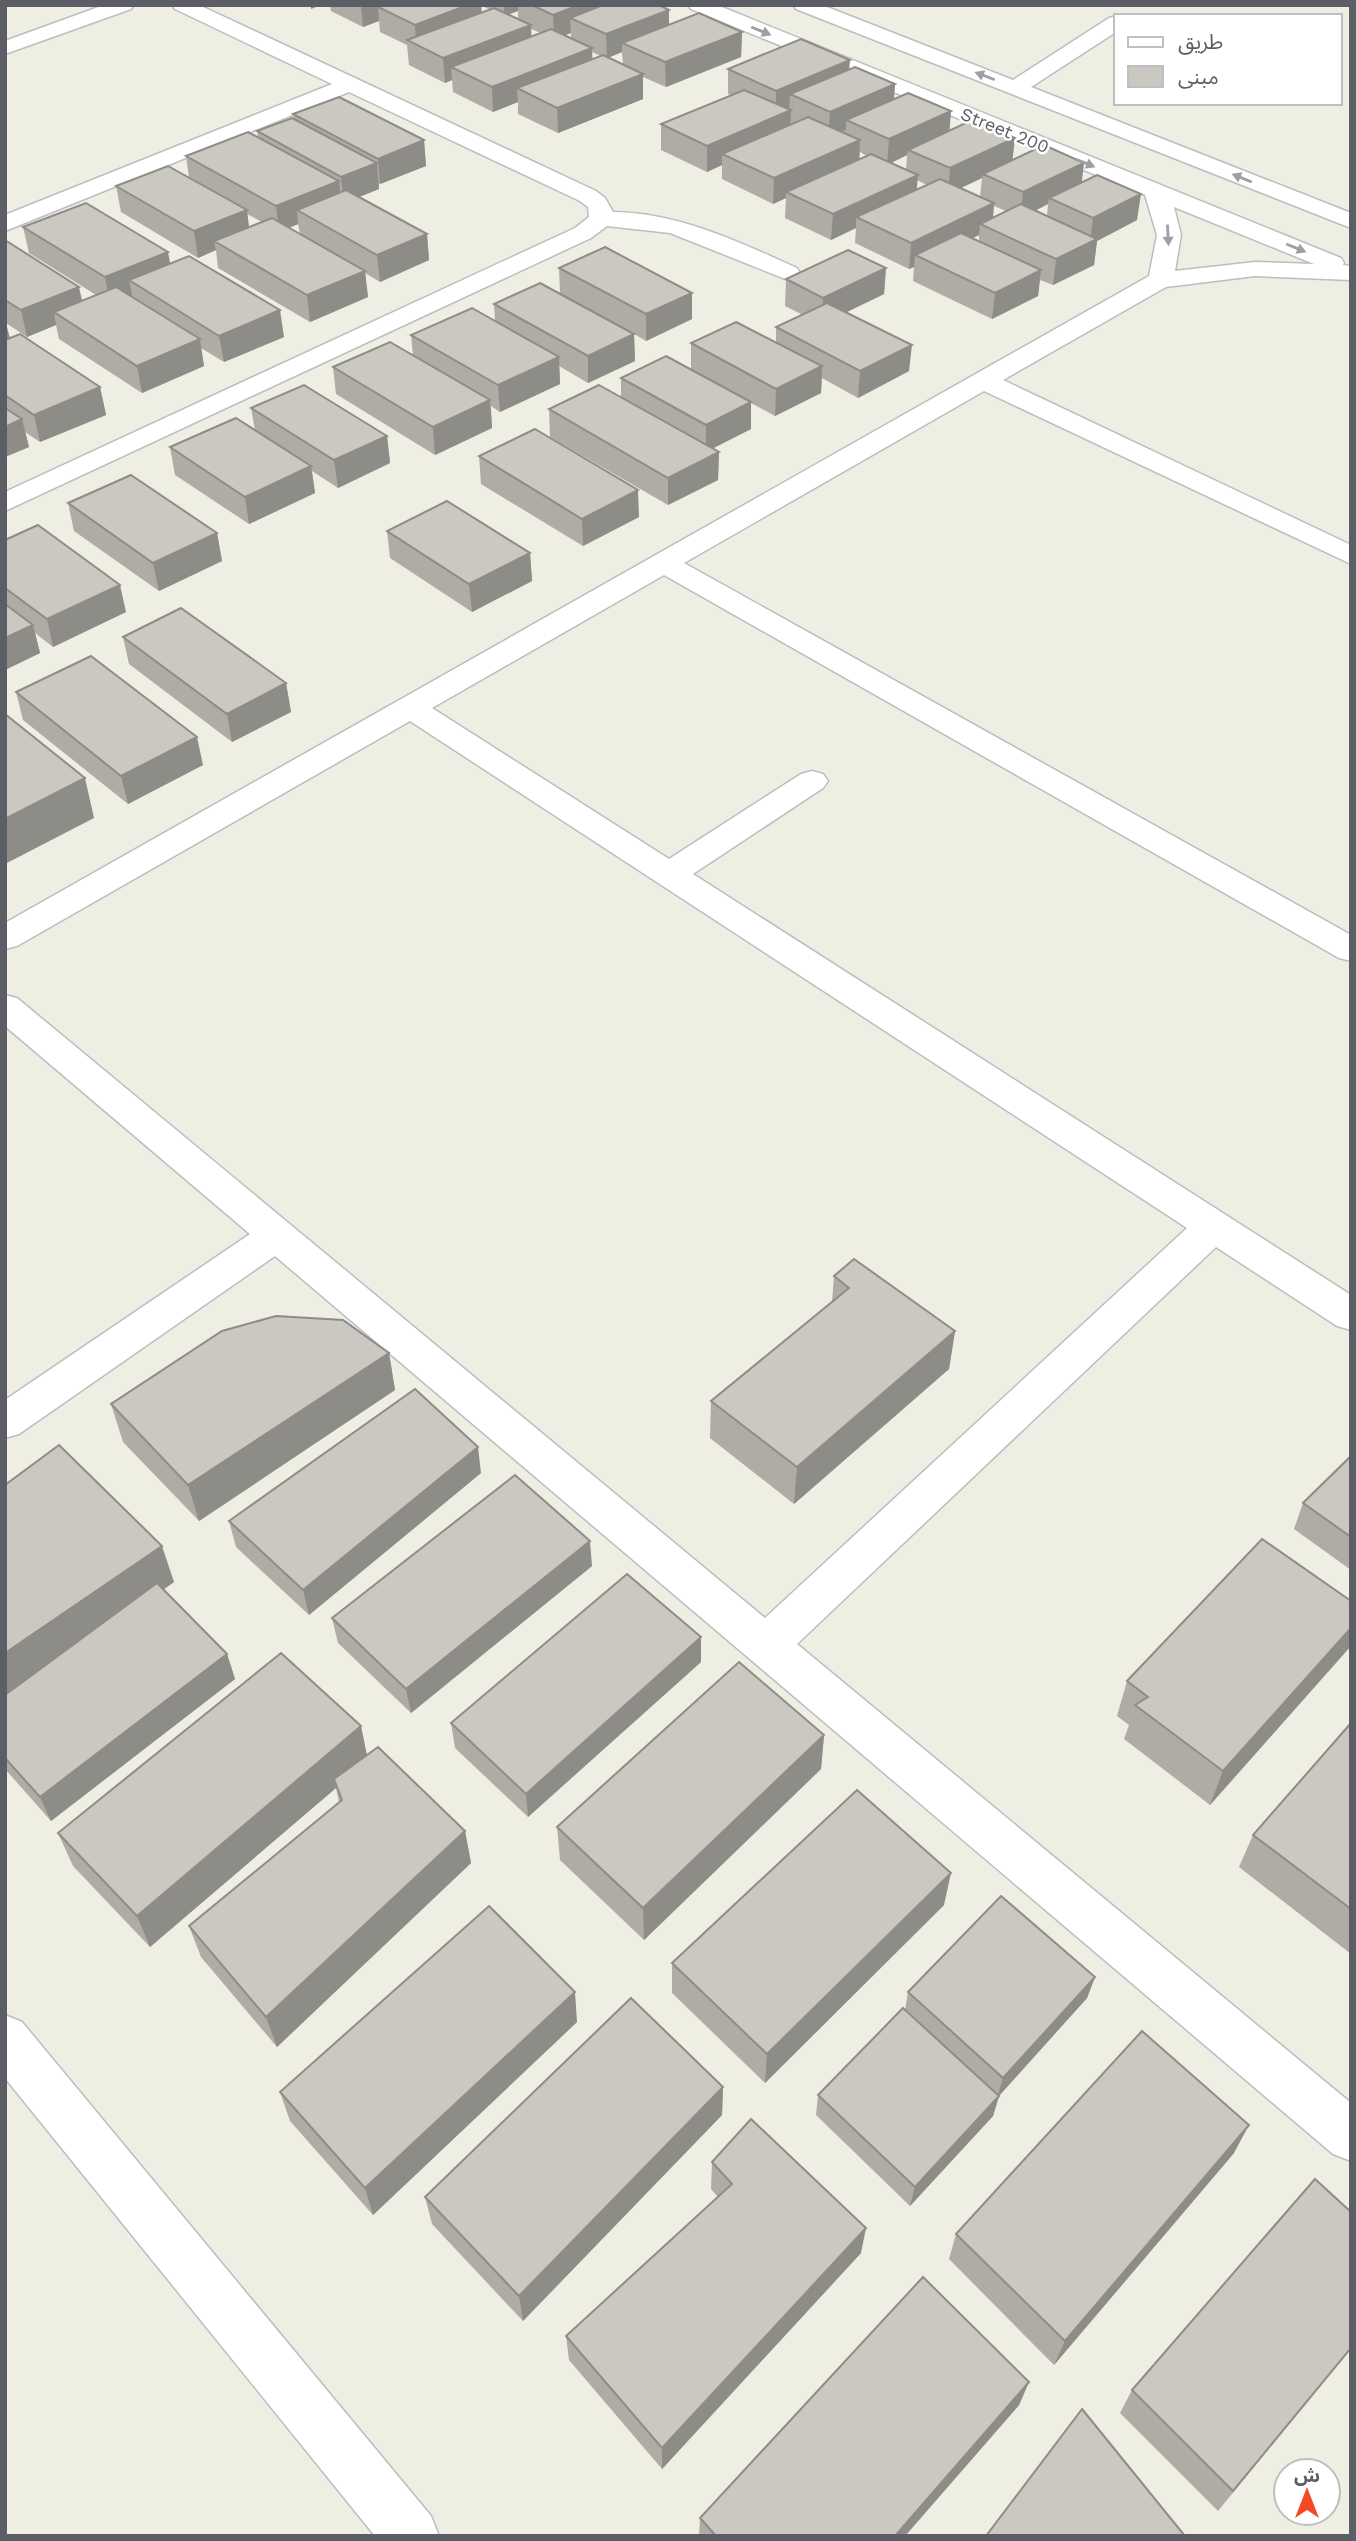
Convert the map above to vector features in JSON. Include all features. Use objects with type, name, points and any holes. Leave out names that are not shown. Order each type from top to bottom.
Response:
[{"type":"street","points":[[5,48],[124,5]]},
{"type":"street","points":[[182,5],[588,196],[598,202],[602,210],[601,219]]},
{"type":"street","name":"Street 200","points":[[698,5],[1351,272]]},
{"type":"street","name":"Street 200","points":[[803,5],[1351,221]]},
{"type":"street","points":[[1015,88],[1069,56],[1114,23]]},
{"type":"street","points":[[5,224],[350,84]]},
{"type":"street","points":[[1155,191],[1166,213],[1170,235],[1168,258],[1160,280]]},
{"type":"street","points":[[5,503],[583,233],[601,219],[623,218],[667,223],[788,273]]},
{"type":"street","points":[[5,937],[1160,280],[1255,270],[1351,272]]},
{"type":"street","points":[[983,381],[1351,556]]},
{"type":"street","points":[[663,563],[1351,950]]},
{"type":"street","points":[[410,707],[1351,1315]]},
{"type":"street","points":[[669,875],[812,781]]},
{"type":"street","points":[[5,1007],[1351,2136]]},
{"type":"street","points":[[765,1646],[1213,1227]]},
{"type":"street","points":[[5,1422],[276,1235]]},
{"type":"street","points":[[5,2039],[411,2536]]},
{"type":"building","points":[[468,5],[415,25],[378,7]]},
{"type":"building","points":[[532,5],[579,5],[553,15]]},
{"type":"building","points":[[603,5],[659,5],[669,10],[606,34],[570,18]]},
{"type":"building","points":[[494,8],[531,25],[443,58],[407,40]]},
{"type":"building","points":[[699,13],[742,32],[665,62],[622,43]]},
{"type":"building","points":[[551,29],[592,48],[492,87],[451,67]]},
{"type":"building","points":[[801,39],[850,60],[776,91],[728,69]]},
{"type":"building","points":[[603,55],[643,74],[557,108],[517,88]]},
{"type":"building","points":[[855,67],[895,84],[830,112],[790,94]]},
{"type":"building","points":[[744,90],[791,110],[707,146],[661,124]]},
{"type":"building","points":[[908,93],[951,111],[889,139],[846,120]]},
{"type":"building","points":[[339,97],[424,140],[378,159],[293,114]]},
{"type":"building","points":[[808,117],[860,140],[774,178],[722,154]]},
{"type":"building","points":[[292,118],[377,163],[341,177],[257,131]]},
{"type":"building","points":[[972,120],[1015,138],[950,168],[908,150]]},
{"type":"building","points":[[248,132],[339,181],[276,206],[186,156]]},
{"type":"building","points":[[1044,145],[1084,163],[1023,192],[983,174]]},
{"type":"building","points":[[871,154],[918,175],[833,214],[786,192]]},
{"type":"building","points":[[168,166],[247,210],[194,231],[116,186]]},
{"type":"building","points":[[1097,175],[1141,194],[1093,218],[1049,198]]},
{"type":"building","points":[[940,179],[994,203],[911,243],[856,217]]},
{"type":"building","points":[[346,190],[427,234],[377,255],[297,210]]},
{"type":"building","points":[[86,203],[168,252],[105,277],[23,227]]},
{"type":"building","points":[[1021,204],[1097,239],[1056,259],[980,224]]},
{"type":"building","points":[[272,218],[365,271],[307,295],[214,241]]},
{"type":"building","points":[[961,233],[1041,270],[995,293],[915,255]]},
{"type":"building","points":[[5,240],[79,287],[21,310],[5,300]]},
{"type":"building","points":[[605,247],[692,293],[646,314],[559,268]]},
{"type":"building","points":[[848,250],[886,268],[823,298],[786,279]]},
{"type":"building","points":[[189,256],[280,310],[219,336],[129,280]]},
{"type":"building","points":[[540,283],[634,334],[588,356],[494,304]]},
{"type":"building","points":[[116,287],[200,339],[137,366],[54,312]]},
{"type":"building","points":[[827,303],[912,345],[860,371],[776,327]]},
{"type":"building","points":[[472,308],[559,357],[498,385],[411,335]]},
{"type":"building","points":[[736,322],[822,366],[776,389],[691,343]]},
{"type":"building","points":[[20,334],[100,387],[34,415],[5,395],[5,340]]},
{"type":"building","points":[[390,342],[490,400],[433,427],[333,367]]},
{"type":"building","points":[[666,356],[751,402],[706,425],[621,378]]},
{"type":"building","points":[[304,385],[387,436],[334,460],[251,408]]},
{"type":"building","points":[[599,385],[719,452],[668,478],[549,409]]},
{"type":"building","points":[[5,408],[22,419],[5,427]]},
{"type":"building","points":[[236,418],[311,466],[245,497],[170,447]]},
{"type":"building","points":[[535,429],[638,490],[582,519],[479,456]]},
{"type":"building","points":[[131,475],[217,533],[153,563],[68,503]]},
{"type":"building","points":[[447,501],[530,553],[469,584],[387,531]]},
{"type":"building","points":[[38,525],[120,585],[47,619],[5,588],[5,540]]},
{"type":"building","points":[[5,604],[33,625],[5,638]]},
{"type":"building","points":[[181,608],[286,683],[227,714],[123,637]]},
{"type":"building","points":[[91,656],[197,737],[121,776],[16,692]]},
{"type":"building","points":[[5,714],[85,778],[5,819]]},
{"type":"building","points":[[854,1259],[955,1331],[797,1467],[711,1401],[849,1288],[834,1276]]},
{"type":"building","points":[[276,1316],[343,1320],[389,1353],[188,1485],[111,1404],[222,1331]]},
{"type":"building","points":[[415,1389],[478,1447],[303,1590],[229,1521]]},
{"type":"building","points":[[59,1445],[162,1546],[5,1653],[5,1485]]},
{"type":"building","points":[[1351,1456],[1351,1537],[1303,1503]]},
{"type":"building","points":[[515,1475],[590,1541],[406,1689],[332,1618]]},
{"type":"building","points":[[1262,1539],[1351,1601],[1351,1628],[1223,1771],[1135,1705],[1148,1697],[1127,1681]]},
{"type":"building","points":[[627,1574],[701,1637],[526,1794],[451,1723]]},
{"type":"building","points":[[157,1583],[227,1654],[40,1797],[5,1758],[5,1695]]},
{"type":"building","points":[[281,1653],[361,1726],[137,1916],[58,1833]]},
{"type":"building","points":[[739,1662],[824,1735],[643,1908],[557,1827]]},
{"type":"building","points":[[1351,1723],[1351,1909],[1253,1835]]},
{"type":"building","points":[[378,1747],[465,1831],[266,2017],[189,1926],[342,1800],[334,1779]]},
{"type":"building","points":[[857,1790],[951,1873],[767,2054],[672,1963]]},
{"type":"building","points":[[1001,1896],[1095,1977],[1003,2078],[908,1992]]},
{"type":"building","points":[[489,1906],[575,1992],[365,2188],[280,2092]]},
{"type":"building","points":[[631,1998],[723,2087],[519,2296],[425,2197]]},
{"type":"building","points":[[903,2008],[999,2096],[915,2187],[818,2095]]},
{"type":"building","points":[[1142,2031],[1249,2125],[1065,2341],[956,2234]]},
{"type":"building","points":[[751,2119],[866,2228],[662,2448],[566,2336],[732,2184],[712,2162]]},
{"type":"building","points":[[1315,2179],[1351,2212],[1351,2348],[1233,2491],[1132,2390]]},
{"type":"building","points":[[923,2277],[1029,2382],[895,2536],[716,2536],[700,2518]]},
{"type":"building","points":[[1082,2409],[1185,2536],[986,2536]]}]
